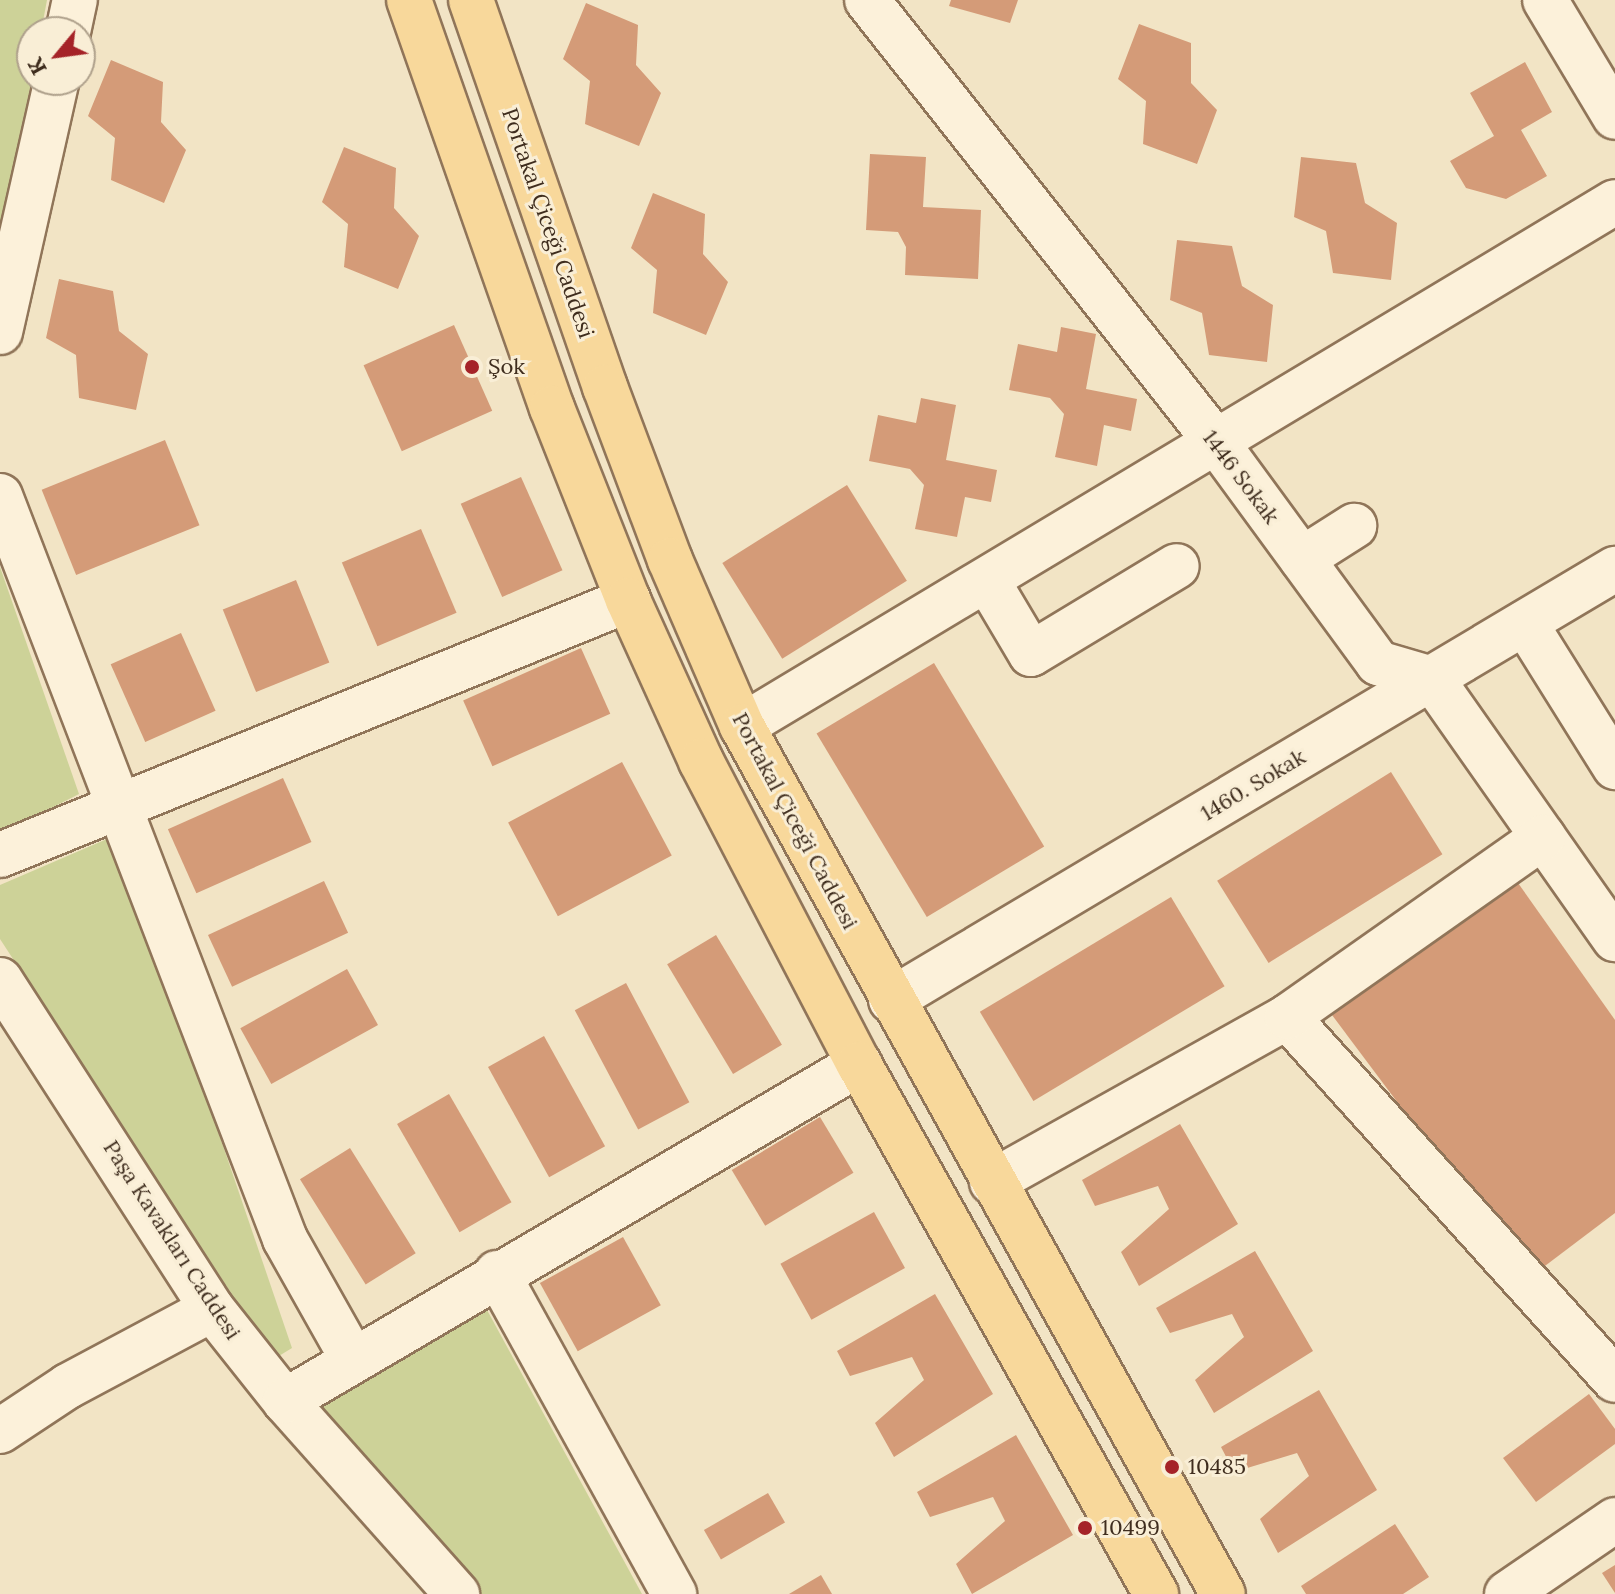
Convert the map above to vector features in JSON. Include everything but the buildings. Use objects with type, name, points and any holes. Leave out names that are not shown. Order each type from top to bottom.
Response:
[{"type":"main road","points":[[409,0],[552,408],[628,600],[701,761],[859,1064],[1156,1594]]},
{"type":"main road","name":"Portakal Çiceği Caddesi","points":[[471,0],[605,387],[670,560],[742,726],[891,1000],[1223,1594]]},
{"type":"street","name":"1446 Sokak","points":[[867,0],[1217,443],[1378,663],[1432,679]]},
{"type":"street","points":[[1545,0],[1615,117]]},
{"type":"street","points":[[0,332],[53,96]]},
{"type":"street","points":[[742,726],[1615,202]]},
{"type":"street","points":[[0,496],[117,808],[285,1239],[352,1358]]},
{"type":"street","points":[[1302,559],[1354,526]]},
{"type":"street","points":[[987,580],[1031,654],[1177,566]]},
{"type":"street","name":"1460. Sokak","points":[[891,1000],[1615,569]]},
{"type":"street","points":[[0,855],[628,600]]},
{"type":"street","points":[[1525,623],[1615,767]]},
{"type":"street","points":[[1432,679],[1615,939]]},
{"type":"street","points":[[992,1182],[1287,1017],[1543,837]]},
{"type":"street","name":"Paşa Kavakları Caddesi","points":[[0,980],[212,1309],[285,1401],[457,1594]]},
{"type":"street","points":[[1287,1017],[1615,1380]]},
{"type":"street","points":[[285,1401],[352,1358],[859,1064]]},
{"type":"street","points":[[497,1273],[674,1594]]},
{"type":"street","points":[[0,1431],[68,1386],[212,1309]]},
{"type":"street","points":[[1507,1594],[1615,1520]]},
{"type":"green space","points":[[0,0],[47,0],[44,16],[16,16],[16,96],[28,96],[0,232]]},
{"type":"green space","points":[[0,567],[79,794],[0,834]]},
{"type":"green space","points":[[107,839],[189,1046],[292,1348],[274,1359],[0,939],[0,885]]},
{"type":"green space","points":[[487,1310],[642,1594],[476,1594],[315,1409]]},
{"type":"place","name":"Şok","points":[[472,367]]},
{"type":"place","name":"10485","points":[[1172,1467]]},
{"type":"place","name":"10499","points":[[1085,1528]]}]
